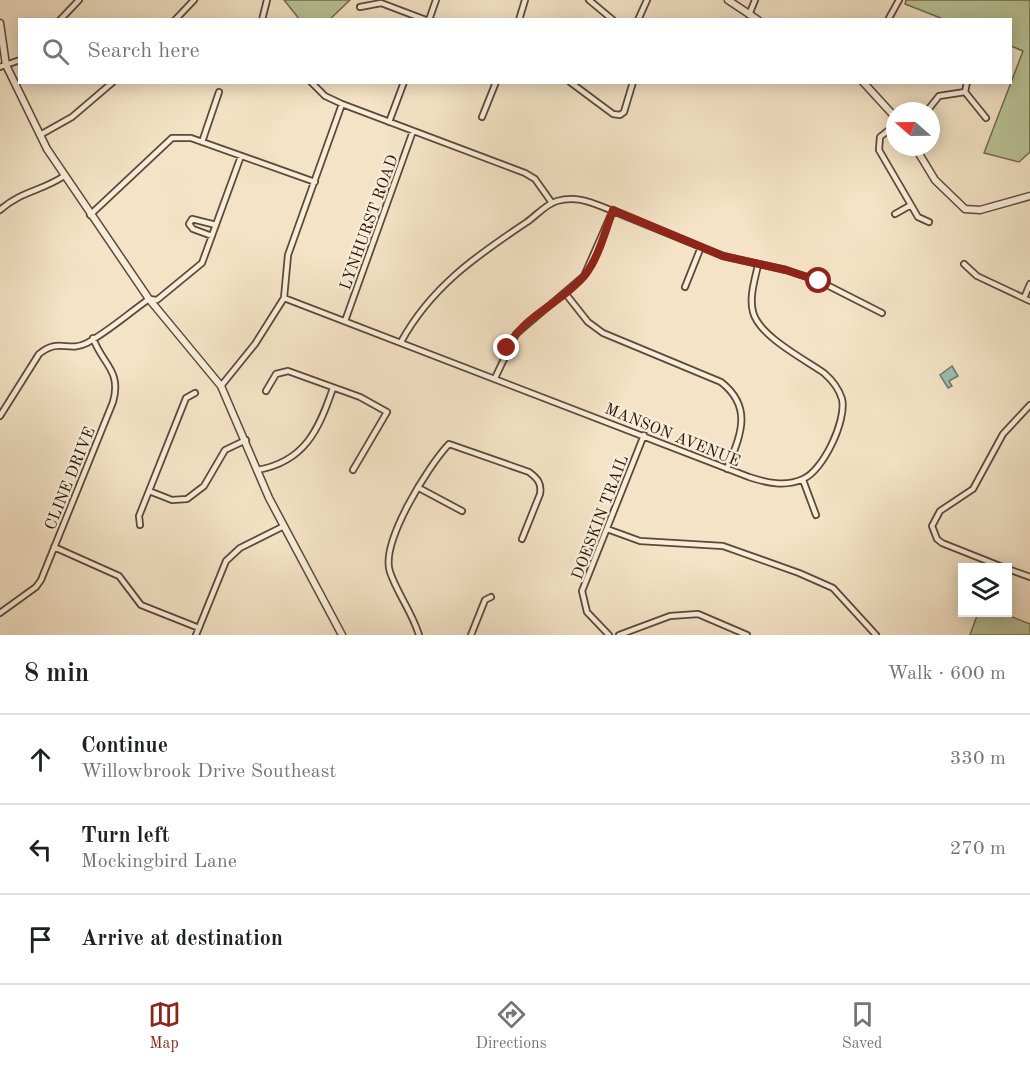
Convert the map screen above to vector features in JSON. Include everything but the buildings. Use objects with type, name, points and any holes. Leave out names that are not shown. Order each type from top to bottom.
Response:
[{"type":"street","points":[[62,18],[79,0]]},
{"type":"street","points":[[177,18],[194,0]]},
{"type":"street","points":[[262,18],[267,0]]},
{"type":"street","points":[[428,18],[436,0]]},
{"type":"street","points":[[520,18],[525,0]]},
{"type":"street","points":[[589,0],[612,18]]},
{"type":"street","points":[[639,18],[647,0]]},
{"type":"street","points":[[728,0],[754,18]]},
{"type":"street","points":[[749,15],[755,0]]},
{"type":"street","points":[[889,18],[899,0]]},
{"type":"street","points":[[360,7],[381,3],[422,18]]},
{"type":"street","points":[[0,23],[3,66],[40,135],[64,176],[149,299],[221,386],[284,526],[342,635]]},
{"type":"street","points":[[3,66],[18,61]]},
{"type":"street","points":[[40,135],[72,117],[111,84]]},
{"type":"street","points":[[313,84],[325,96],[342,104],[525,173],[535,179],[552,202]]},
{"type":"street","points":[[389,122],[403,84]]},
{"type":"street","points":[[482,117],[495,84]]},
{"type":"street","points":[[573,84],[613,114],[620,115],[624,112],[632,84]]},
{"type":"street","points":[[865,84],[886,107]]},
{"type":"street","points":[[965,92],[967,84]]},
{"type":"street","points":[[202,142],[219,92]]},
{"type":"street","points":[[934,102],[939,96],[965,92]]},
{"type":"street","points":[[965,92],[986,118]]},
{"type":"street","points":[[221,386],[255,344],[284,298],[288,255],[342,104]]},
{"type":"street","name":"LYNHURST ROAD","points":[[345,321],[413,131]]},
{"type":"street","points":[[886,131],[882,134],[878,146],[918,217],[930,222]]},
{"type":"street","points":[[90,215],[172,138],[184,137],[202,142],[315,182]]},
{"type":"street","points":[[0,416],[39,354],[52,345],[77,346],[93,338],[149,299],[157,300],[202,263],[241,156]]},
{"type":"street","points":[[920,156],[935,180],[962,208],[980,210],[1030,196]]},
{"type":"street","points":[[0,210],[18,196],[46,186],[64,176]]},
{"type":"street","points":[[401,342],[419,310],[471,262],[552,202],[584,200],[701,247],[819,281],[882,313]]},
{"type":"street","points":[[895,214],[911,205]]},
{"type":"street","points":[[495,378],[516,334],[565,293],[589,269],[613,210]]},
{"type":"street","points":[[212,236],[193,229],[189,224],[192,219],[216,225]]},
{"type":"street","points":[[685,287],[701,247]]},
{"type":"street","points":[[964,264],[977,276],[1030,301]]},
{"type":"street","points":[[758,265],[752,311],[760,327],[832,380],[842,399],[843,411],[829,450],[817,469],[803,480],[816,515]]},
{"type":"street","points":[[1024,298],[1030,284]]},
{"type":"street","points":[[565,293],[588,322],[603,333],[721,382],[731,390],[738,402],[742,427],[727,469]]},
{"type":"street","name":"MANSON AVENUE","points":[[284,298],[644,435],[727,469],[779,484],[803,480]]},
{"type":"street","name":"CLINE DRIVE","points":[[0,613],[36,587],[116,391],[115,376],[93,338]]},
{"type":"street","points":[[266,391],[276,374],[288,371],[360,397],[387,412],[353,470]]},
{"type":"street","points":[[257,470],[306,446],[316,433],[333,388]]},
{"type":"street","points":[[140,525],[139,516],[186,398],[195,393]]},
{"type":"street","points":[[993,563],[942,543],[937,539],[932,526],[940,511],[973,489],[1003,434],[1030,405]]},
{"type":"street","name":"DOESKIN TRAIL","points":[[609,635],[587,612],[582,591],[644,435]]},
{"type":"street","points":[[149,491],[172,500],[187,499],[204,486],[225,450],[246,440]]},
{"type":"street","points":[[419,635],[405,600],[390,572],[388,560],[396,533],[419,488],[449,444],[529,471],[541,486],[522,539]]},
{"type":"street","points":[[419,488],[462,511]]},
{"type":"street","points":[[196,635],[226,561],[240,548],[284,526]]},
{"type":"street","points":[[607,529],[640,541],[723,546],[799,573],[833,588],[876,635]]},
{"type":"street","points":[[54,547],[119,576],[141,605],[199,628]]},
{"type":"street","points":[[1012,570],[1030,577]]},
{"type":"street","points":[[471,635],[485,600],[491,597]]},
{"type":"street","points":[[619,635],[670,616],[698,614],[747,635]]},
{"type":"green space","points":[[284,0],[350,0],[331,18],[298,18]]},
{"type":"green space","points":[[906,0],[1030,0],[1030,152],[1019,162],[984,153],[1023,51],[1012,46],[1012,18],[940,18],[905,4]]},
{"type":"green space","points":[[977,617],[1012,617],[1030,624],[1030,635],[970,635]]},
{"type":"water","points":[[952,366],[958,376],[949,381],[952,386],[948,388],[940,375]]},
{"type":"route","points":[[507,348],[522,326],[584,276],[600,245],[613,210],[723,256],[786,270],[819,281]]}]
